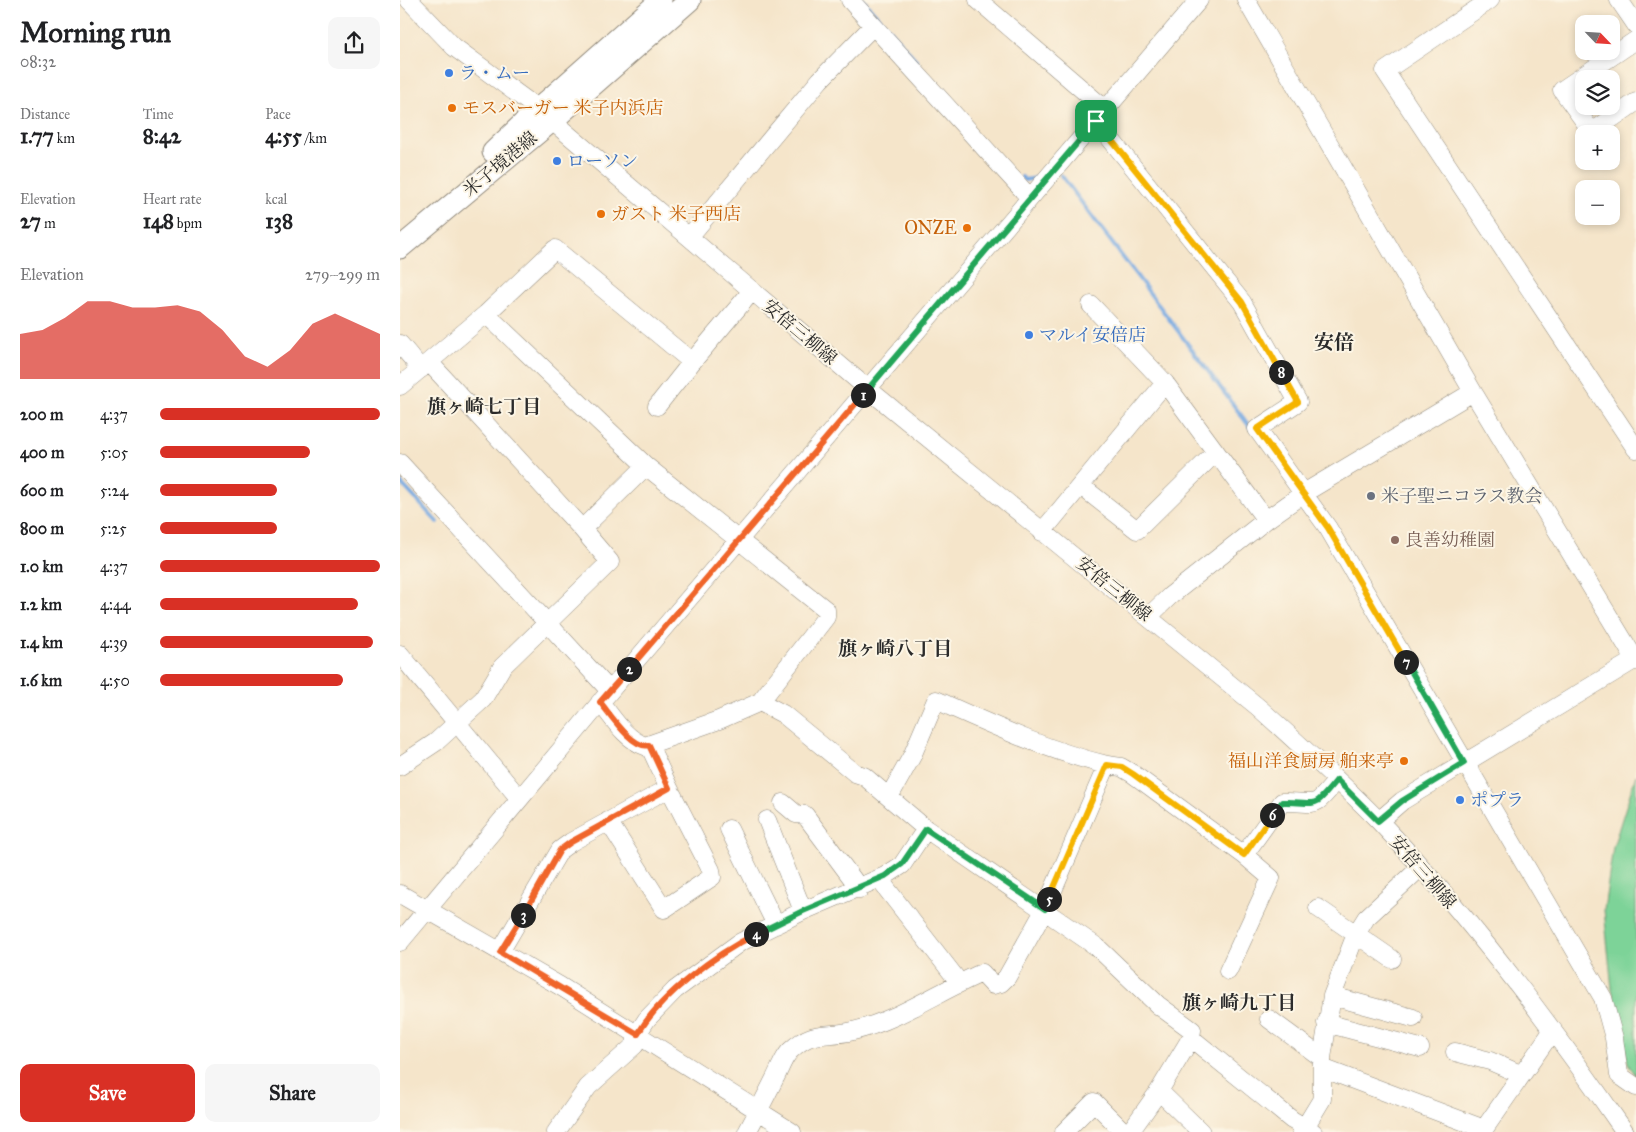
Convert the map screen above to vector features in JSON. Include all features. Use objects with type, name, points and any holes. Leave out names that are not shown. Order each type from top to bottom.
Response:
[{"type":"main road","name":"米子境港線","points":[[400,248],[545,115],[661,0]]},
{"type":"main road","name":"米子境港線","points":[[400,232],[690,0]]},
{"type":"street","name":"安倍三柳線","points":[[408,0],[454,47],[545,115],[868,390],[1258,707],[1337,780],[1378,821],[1492,951],[1553,1030],[1625,1132]]},
{"type":"street","points":[[850,0],[1030,198]]},
{"type":"street","points":[[978,0],[1101,116],[1242,302],[1298,402],[1257,429],[1328,528],[1602,998],[1614,1038],[1620,1075],[1636,1087]]},
{"type":"street","points":[[400,942],[519,798],[1199,0]]},
{"type":"street","points":[[1246,0],[1473,392],[1636,660],[1402,801],[1378,821]]},
{"type":"street","points":[[1490,0],[1385,71],[1636,449]]},
{"type":"street","points":[[1619,0],[1636,25]]},
{"type":"street","points":[[689,237],[820,80],[873,26]]},
{"type":"street","points":[[1636,40],[1562,90],[1592,132],[1636,102]]},
{"type":"street","points":[[400,386],[486,314],[555,249],[692,362]]},
{"type":"street","points":[[657,406],[752,291]]},
{"type":"street","points":[[1091,305],[1165,383],[1266,520]]},
{"type":"street","points":[[402,471],[547,623],[605,697],[628,736],[637,743],[649,745],[728,717],[760,702],[826,617],[826,610],[646,466],[486,314]]},
{"type":"street","points":[[400,344],[425,366],[582,529],[610,562],[502,667],[483,699],[436,742],[400,766]]},
{"type":"street","points":[[1042,532],[1165,383]]},
{"type":"street","points":[[1148,617],[1170,596],[1266,520],[1304,493],[1473,392]]},
{"type":"street","points":[[1080,486],[1137,530],[1216,452]]},
{"type":"street","points":[[582,529],[646,466]]},
{"type":"street","points":[[400,654],[519,798]]},
{"type":"street","points":[[889,797],[912,756],[936,700],[1023,738],[1081,759],[1122,767],[1244,855],[1271,878],[1228,970]]},
{"type":"street","points":[[760,702],[784,714],[855,773],[864,776],[926,829],[1045,909],[1097,947],[1158,1005],[1192,1030],[1190,1038],[1159,1091],[1130,1132]]},
{"type":"street","points":[[608,821],[664,909],[712,878],[710,870],[649,745]]},
{"type":"street","points":[[747,1132],[760,1110],[787,1053],[802,1040],[822,1033],[856,1031],[916,1006],[959,982],[982,973],[993,985],[1001,984],[1007,977],[1045,909],[1107,765]]},
{"type":"street","points":[[1244,855],[1282,802],[1311,805],[1320,800],[1337,780]]},
{"type":"street","points":[[500,952],[560,850],[669,788]]},
{"type":"street","points":[[784,803],[796,814],[805,815],[860,888]]},
{"type":"street","points":[[767,820],[803,911]]},
{"type":"street","points":[[729,829],[776,925]]},
{"type":"street","points":[[556,1132],[588,1087],[635,1044],[638,1034],[647,1019],[675,990],[732,947],[803,911],[879,879],[902,864],[926,829]]},
{"type":"street","points":[[1190,1038],[1307,1130],[1322,1099],[1322,1063],[1326,1023],[1332,996],[1356,934],[1366,918],[1420,868]]},
{"type":"street","points":[[879,879],[959,982]]},
{"type":"street","points":[[400,894],[638,1034],[662,1052],[760,1110],[792,1132]]},
{"type":"street","points":[[1318,908],[1392,959]]},
{"type":"street","points":[[1332,996],[1413,1018]]},
{"type":"street","points":[[1269,1019],[1322,1063],[1483,1130],[1520,1074],[1553,1030]]},
{"type":"street","points":[[1326,1023],[1420,1048]]},
{"type":"street","points":[[1455,1052],[1490,1061],[1520,1074]]},
{"type":"street","points":[[1594,1087],[1620,1075]]},
{"type":"street","points":[[1159,1091],[1201,1132]]},
{"type":"street","points":[[1064,1132],[1094,1102],[1124,1132]]},
{"type":"green space","points":[[1636,775],[1636,1076],[1628,1063],[1612,989],[1604,910],[1613,847]]},
{"type":"waterway","points":[[863,0],[917,61]]},
{"type":"waterway","points":[[1061,175],[1250,427]]},
{"type":"waterway","points":[[1022,177],[1024,180],[1038,178]]},
{"type":"waterway","points":[[400,482],[437,522]]},
{"type":"place","name":"ラ・ムー","points":[[449,73]]},
{"type":"place","name":"モスバーガー 米子内浜店","points":[[452,108]]},
{"type":"place","name":"ローソン","points":[[557,161]]},
{"type":"place","name":"ガスト 米子西店","points":[[601,214]]},
{"type":"place","name":"ONZE","points":[[967,228]]},
{"type":"place","name":"マルイ安倍店","points":[[1029,335]]},
{"type":"place","name":"米子聖ニコラス教会","points":[[1371,496]]},
{"type":"place","name":"良善幼稚園","points":[[1395,540]]},
{"type":"place","name":"福山洋食厨房 舶来亭","points":[[1404,761]]},
{"type":"place","name":"ポプラ","points":[[1460,800]]},
{"type":"district","name":"安倍","points":[[1334,342]]},
{"type":"district","name":"旗ヶ崎七丁目","points":[[484,406]]},
{"type":"district","name":"旗ヶ崎八丁目","points":[[895,648]]},
{"type":"district","name":"旗ヶ崎九丁目","points":[[1239,1002]]},
{"type":"route","points":[[1096,121],[1168,213],[1242,302],[1298,402],[1257,429],[1328,528],[1464,763],[1402,801],[1378,821],[1337,780],[1320,800],[1311,805],[1282,802],[1244,855],[1133,774],[1122,767],[1107,765],[1045,909],[926,829],[902,864],[885,876],[803,911],[739,943],[713,960],[675,990],[647,1019],[638,1034],[500,952],[560,850],[571,842],[669,788],[649,745],[645,746],[637,743],[628,736],[600,702],[1096,121]]}]
